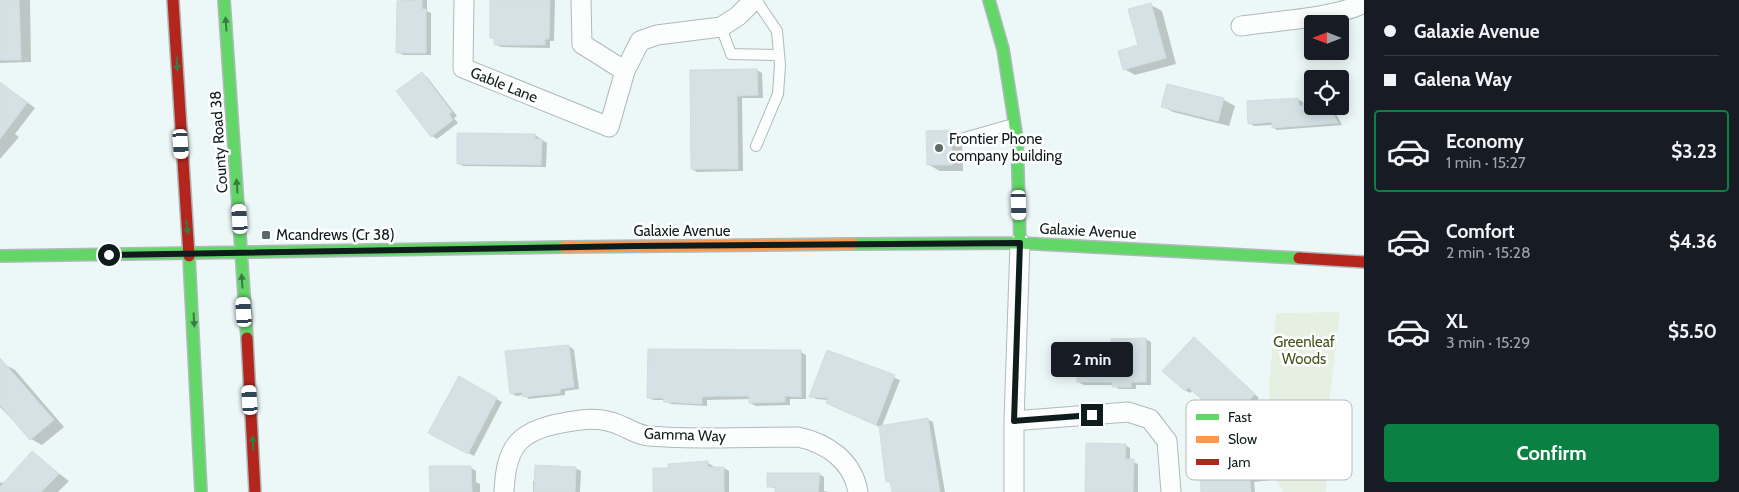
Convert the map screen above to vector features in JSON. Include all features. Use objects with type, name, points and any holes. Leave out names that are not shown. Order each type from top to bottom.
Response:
[{"type":"street","points":[[173,0],[189,254],[201,492]]},
{"type":"street","name":"County Road 38","points":[[224,0],[255,492]]},
{"type":"street","name":"Gable Lane","points":[[464,0],[463,68],[608,127],[626,71]]},
{"type":"street","points":[[581,0],[582,44],[626,71],[640,41],[657,35],[721,27],[738,16],[755,0]]},
{"type":"street","points":[[989,0],[1004,49],[1014,124],[1020,243],[1014,421],[1014,492]]},
{"type":"street","points":[[1241,26],[1317,15],[1357,7],[1364,3]]},
{"type":"street","name":"Galaxie Avenue","points":[[0,256],[1020,243],[1364,262]]},
{"type":"street","points":[[1014,421],[1128,412],[1150,419],[1167,441],[1171,492]]},
{"type":"street","name":"Gamma Way","points":[[504,492],[505,469],[509,453],[528,433],[541,426],[582,419],[597,419],[621,425],[642,436],[798,437],[812,440],[840,457],[850,471],[858,492]]},
{"type":"lane","points":[[755,0],[778,31],[779,55],[778,94],[756,146]]},
{"type":"lane","points":[[721,27],[731,54],[779,55]]},
{"type":"lane","points":[[964,138],[1014,124]]},
{"type":"green space","name":"Greenleaf Woods","points":[[1340,312],[1330,400],[1270,400],[1269,382],[1276,313]]},
{"type":"green space","points":[[1276,480],[1326,480],[1326,492],[1283,492]]},
{"type":"building","points":[[0,0],[19,0],[21,60],[0,60]]},
{"type":"building","points":[[422,0],[422,9],[426,9],[426,53],[396,53],[397,1]]},
{"type":"building","points":[[490,0],[550,0],[549,39],[545,39],[545,45],[494,45],[494,38],[490,38]]},
{"type":"building","points":[[1151,3],[1166,58],[1123,70],[1118,51],[1138,45],[1128,9]]},
{"type":"building","points":[[757,69],[758,95],[737,96],[738,169],[691,169],[690,70]]},
{"type":"building","points":[[422,72],[452,112],[449,114],[453,120],[431,137],[396,91]]},
{"type":"building","points":[[0,82],[27,103],[0,139]]},
{"type":"building","points":[[1167,84],[1224,98],[1218,121],[1161,107]]},
{"type":"building","points":[[1298,98],[1299,106],[1304,106],[1304,115],[1334,115],[1338,123],[1272,128],[1272,122],[1248,124],[1247,101]]},
{"type":"building","name":"Frontier Phone company building","points":[[951,130],[952,165],[927,165],[926,131]]},
{"type":"building","points":[[457,133],[535,134],[535,139],[542,139],[541,165],[457,164]]},
{"type":"building","points":[[1194,337],[1255,394],[1250,400],[1202,400],[1188,387],[1185,391],[1162,371]]},
{"type":"building","points":[[1146,338],[1146,382],[1131,382],[1131,387],[1112,387],[1112,382],[1077,382],[1077,345],[1111,346],[1111,339]]},
{"type":"building","points":[[569,345],[574,387],[560,389],[560,393],[523,397],[522,392],[510,394],[505,351]]},
{"type":"building","points":[[648,349],[801,350],[801,397],[785,396],[785,402],[749,403],[749,396],[702,397],[702,404],[664,402],[663,398],[647,398]]},
{"type":"building","points":[[827,350],[895,375],[876,425],[826,403],[828,398],[809,397]]},
{"type":"building","points":[[0,358],[54,420],[30,440],[0,405]]},
{"type":"building","points":[[459,376],[497,398],[468,454],[428,433]]},
{"type":"building","points":[[928,418],[940,492],[892,492],[890,481],[886,482],[879,426]]},
{"type":"building","points":[[1086,443],[1126,444],[1125,459],[1134,459],[1133,492],[1085,492]]},
{"type":"building","points":[[32,451],[59,474],[41,492],[0,492],[0,487]]},
{"type":"building","points":[[708,461],[708,467],[724,467],[724,492],[653,492],[653,468],[668,468],[668,464]]},
{"type":"building","points":[[535,465],[576,467],[575,492],[534,492]]},
{"type":"building","points":[[429,466],[471,466],[472,492],[430,492]]},
{"type":"building","points":[[767,473],[820,473],[818,492],[775,492],[775,487],[767,487]]},
{"type":"building","points":[[1200,480],[1250,480],[1251,492],[1201,492]]},
{"type":"traffic: fast","points":[[224,0],[247,338]]},
{"type":"traffic: fast","points":[[989,0],[1003,49],[1017,139],[1020,243]]},
{"type":"traffic: fast","points":[[853,244],[1020,243],[1299,258]]},
{"type":"traffic: fast","points":[[0,256],[564,247]]},
{"type":"traffic: fast","points":[[189,256],[201,492]]},
{"type":"traffic: slow","points":[[564,247],[853,244]]},
{"type":"traffic: jam","points":[[173,0],[189,256]]},
{"type":"traffic: jam","points":[[1299,258],[1364,262]]},
{"type":"traffic: jam","points":[[247,338],[255,492]]},
{"type":"place","name":"Frontier Phone company building","points":[[939,148]]},
{"type":"place","name":"Mcandrews (Cr 38)","points":[[266,235]]},
{"type":"route","points":[[109,255],[635,246],[1020,243],[1014,421],[1092,415]]}]
